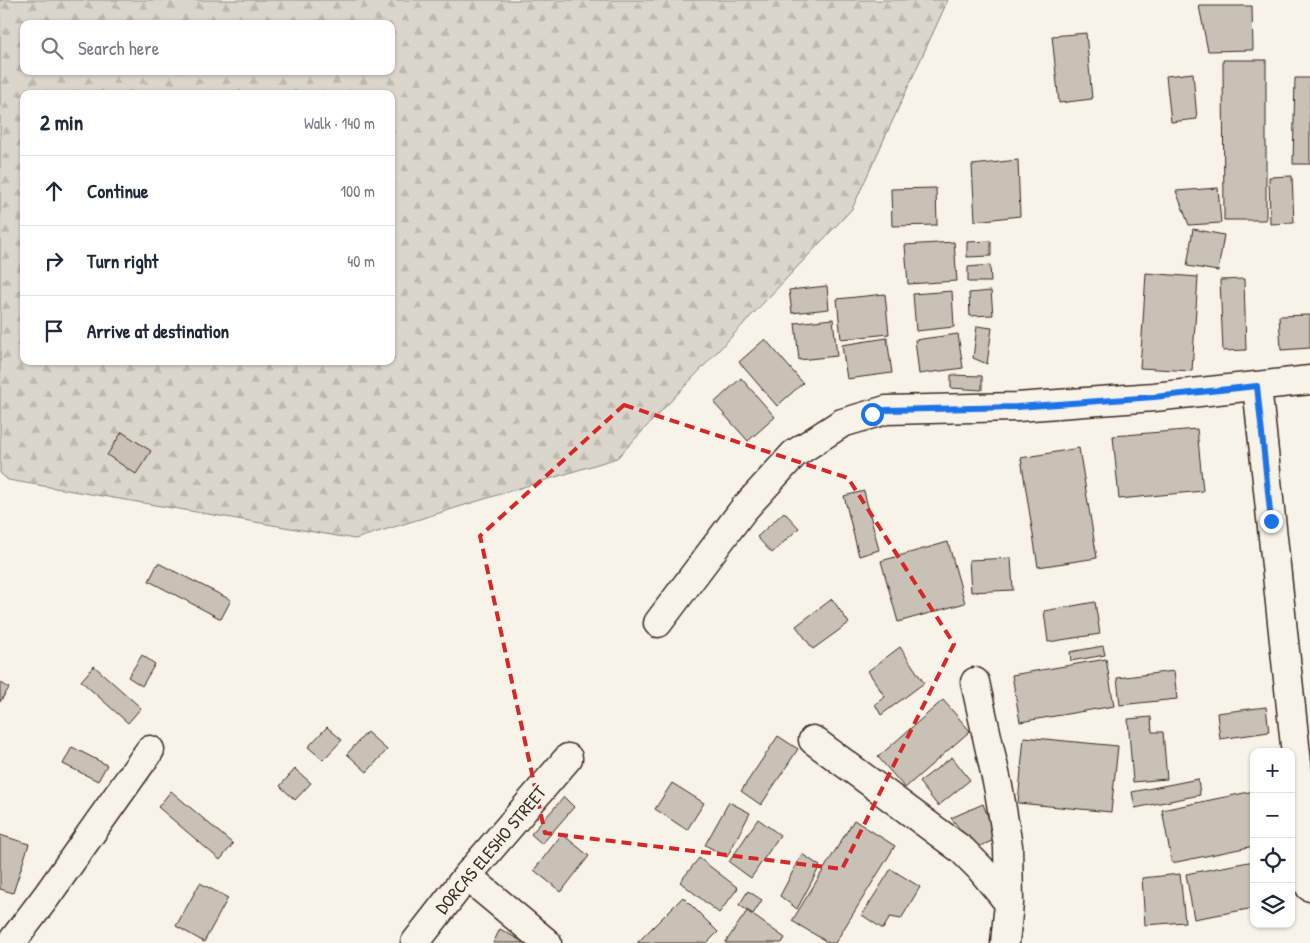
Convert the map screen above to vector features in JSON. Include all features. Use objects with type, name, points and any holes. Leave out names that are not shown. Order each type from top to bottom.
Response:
[{"type":"street","points":[[658,623],[743,510],[781,468],[794,454],[842,423],[886,410],[1027,406],[1154,397],[1310,380]]},
{"type":"street","points":[[1257,386],[1310,887]]},
{"type":"street","points":[[975,682],[999,790],[1008,846],[1009,903],[1005,943]]},
{"type":"street","points":[[813,740],[962,850],[980,868],[1009,903]]},
{"type":"street","points":[[11,943],[46,897],[150,750]]},
{"type":"street","name":"DORCAS ELESHO STREET","points":[[415,943],[467,876],[568,758]]},
{"type":"street","points":[[467,876],[548,943]]},
{"type":"highlighted area","points":[[624,405],[848,478],[954,644],[842,869],[545,833],[480,536]]},
{"type":"green space","points":[[0,0],[948,0],[852,209],[617,458],[355,539],[8,480],[0,473]]},
{"type":"building","points":[[1199,6],[1252,6],[1253,50],[1208,51]]},
{"type":"building","points":[[1086,33],[1092,99],[1059,103],[1052,36]]},
{"type":"building","points":[[1223,60],[1266,60],[1266,220],[1224,220]]},
{"type":"building","points":[[1193,73],[1197,119],[1171,122],[1166,76]]},
{"type":"building","points":[[1295,78],[1310,78],[1310,164],[1293,164]]},
{"type":"building","points":[[1018,160],[1020,216],[975,221],[972,165]]},
{"type":"building","points":[[1292,176],[1294,223],[1270,224],[1269,177]]},
{"type":"building","points":[[936,188],[937,225],[892,226],[891,189]]},
{"type":"building","points":[[1218,188],[1221,223],[1189,225],[1176,191]]},
{"type":"building","points":[[1193,229],[1224,235],[1218,271],[1187,266]]},
{"type":"building","points":[[991,241],[991,256],[967,257],[967,242]]},
{"type":"building","points":[[954,242],[957,281],[908,284],[905,245]]},
{"type":"building","points":[[990,265],[991,282],[968,282],[968,267]]},
{"type":"building","points":[[1146,273],[1198,277],[1192,371],[1140,368]]},
{"type":"building","points":[[1244,279],[1246,350],[1223,351],[1220,280]]},
{"type":"building","points":[[827,286],[829,309],[792,313],[789,290]]},
{"type":"building","points":[[952,291],[954,327],[916,331],[913,294]]},
{"type":"building","points":[[991,291],[993,315],[970,316],[969,293]]},
{"type":"building","points":[[885,294],[889,334],[841,339],[837,299]]},
{"type":"building","points":[[1310,315],[1310,348],[1281,350],[1279,316]]},
{"type":"building","points":[[833,319],[837,356],[799,360],[795,323]]},
{"type":"building","points":[[977,326],[992,328],[987,364],[973,358]]},
{"type":"building","points":[[958,334],[963,368],[919,374],[915,340]]},
{"type":"building","points":[[887,338],[892,373],[847,379],[842,345]]},
{"type":"building","points":[[765,339],[803,383],[777,406],[739,362]]},
{"type":"building","points":[[951,375],[982,376],[982,390],[951,388]]},
{"type":"building","points":[[741,378],[775,417],[748,441],[714,403]]},
{"type":"building","points":[[1197,429],[1203,491],[1119,499],[1113,436]]},
{"type":"building","points":[[122,432],[151,451],[136,474],[107,455]]},
{"type":"building","points":[[1079,448],[1097,558],[1038,567],[1021,458]]},
{"type":"building","points":[[864,491],[879,550],[859,556],[844,496]]},
{"type":"building","points":[[784,512],[799,528],[772,553],[757,537]]},
{"type":"building","points":[[948,542],[965,603],[898,622],[881,561]]},
{"type":"building","points":[[1011,558],[1013,590],[971,592],[969,560]]},
{"type":"building","points":[[158,563],[231,600],[221,619],[149,581]]},
{"type":"building","points":[[832,599],[849,623],[813,649],[796,626]]},
{"type":"building","points":[[1095,602],[1100,634],[1048,642],[1044,611]]},
{"type":"building","points":[[1103,646],[1105,655],[1071,661],[1070,652]]},
{"type":"building","points":[[900,647],[924,683],[881,715],[875,704],[885,697],[868,671]]},
{"type":"building","points":[[142,655],[155,664],[142,686],[128,677]]},
{"type":"building","points":[[1106,659],[1114,706],[1020,722],[1012,675]]},
{"type":"building","points":[[94,666],[141,708],[128,723],[81,681]]},
{"type":"building","points":[[1174,671],[1177,699],[1120,705],[1117,678]]},
{"type":"building","points":[[0,682],[9,688],[0,702]]},
{"type":"building","points":[[943,700],[970,731],[905,788],[878,757]]},
{"type":"building","points":[[1266,707],[1269,732],[1220,739],[1217,713]]},
{"type":"building","points":[[1151,717],[1152,732],[1163,732],[1167,779],[1133,782],[1128,719]]},
{"type":"building","points":[[327,727],[342,740],[323,760],[308,747]]},
{"type":"building","points":[[367,732],[387,750],[367,772],[347,754]]},
{"type":"building","points":[[778,736],[798,749],[761,805],[741,791]]},
{"type":"building","points":[[1024,737],[1118,746],[1111,812],[1018,803]]},
{"type":"building","points":[[72,747],[107,765],[98,781],[63,764]]},
{"type":"building","points":[[952,757],[970,780],[938,806],[919,782]]},
{"type":"building","points":[[295,769],[311,783],[295,800],[280,786]]},
{"type":"building","points":[[1198,779],[1200,795],[1135,808],[1132,792]]},
{"type":"building","points":[[672,783],[704,803],[687,830],[655,809]]},
{"type":"building","points":[[171,791],[233,844],[220,860],[158,807]]},
{"type":"building","points":[[1250,792],[1250,847],[1172,863],[1162,810]]},
{"type":"building","points":[[564,797],[574,807],[542,844],[531,834]]},
{"type":"building","points":[[729,802],[750,813],[727,857],[705,845]]},
{"type":"building","points":[[983,804],[997,839],[975,848],[951,818]]},
{"type":"building","points":[[758,819],[780,835],[751,878],[729,862]]},
{"type":"building","points":[[854,820],[895,846],[835,943],[829,943],[792,921]]},
{"type":"building","points":[[562,834],[589,856],[561,892],[534,870]]},
{"type":"building","points":[[0,835],[29,844],[13,893],[0,889]]},
{"type":"building","points":[[802,854],[820,866],[797,909],[780,896]]},
{"type":"building","points":[[699,858],[738,888],[719,913],[680,882]]},
{"type":"building","points":[[1250,862],[1250,909],[1194,919],[1186,874]]},
{"type":"building","points":[[891,869],[920,887],[901,919],[890,917],[883,929],[862,915]]},
{"type":"building","points":[[1180,874],[1185,922],[1145,925],[1142,878]]},
{"type":"building","points":[[200,883],[228,898],[204,942],[176,926]]},
{"type":"building","points":[[748,891],[762,900],[753,914],[739,905]]},
{"type":"building","points":[[683,897],[718,932],[707,943],[637,943]]},
{"type":"building","points":[[747,911],[785,938],[782,943],[725,943]]},
{"type":"building","points":[[500,929],[525,943],[493,943]]},
{"type":"route","points":[[872,414],[886,410],[1017,407],[1154,397],[1257,386],[1271,521]]}]
